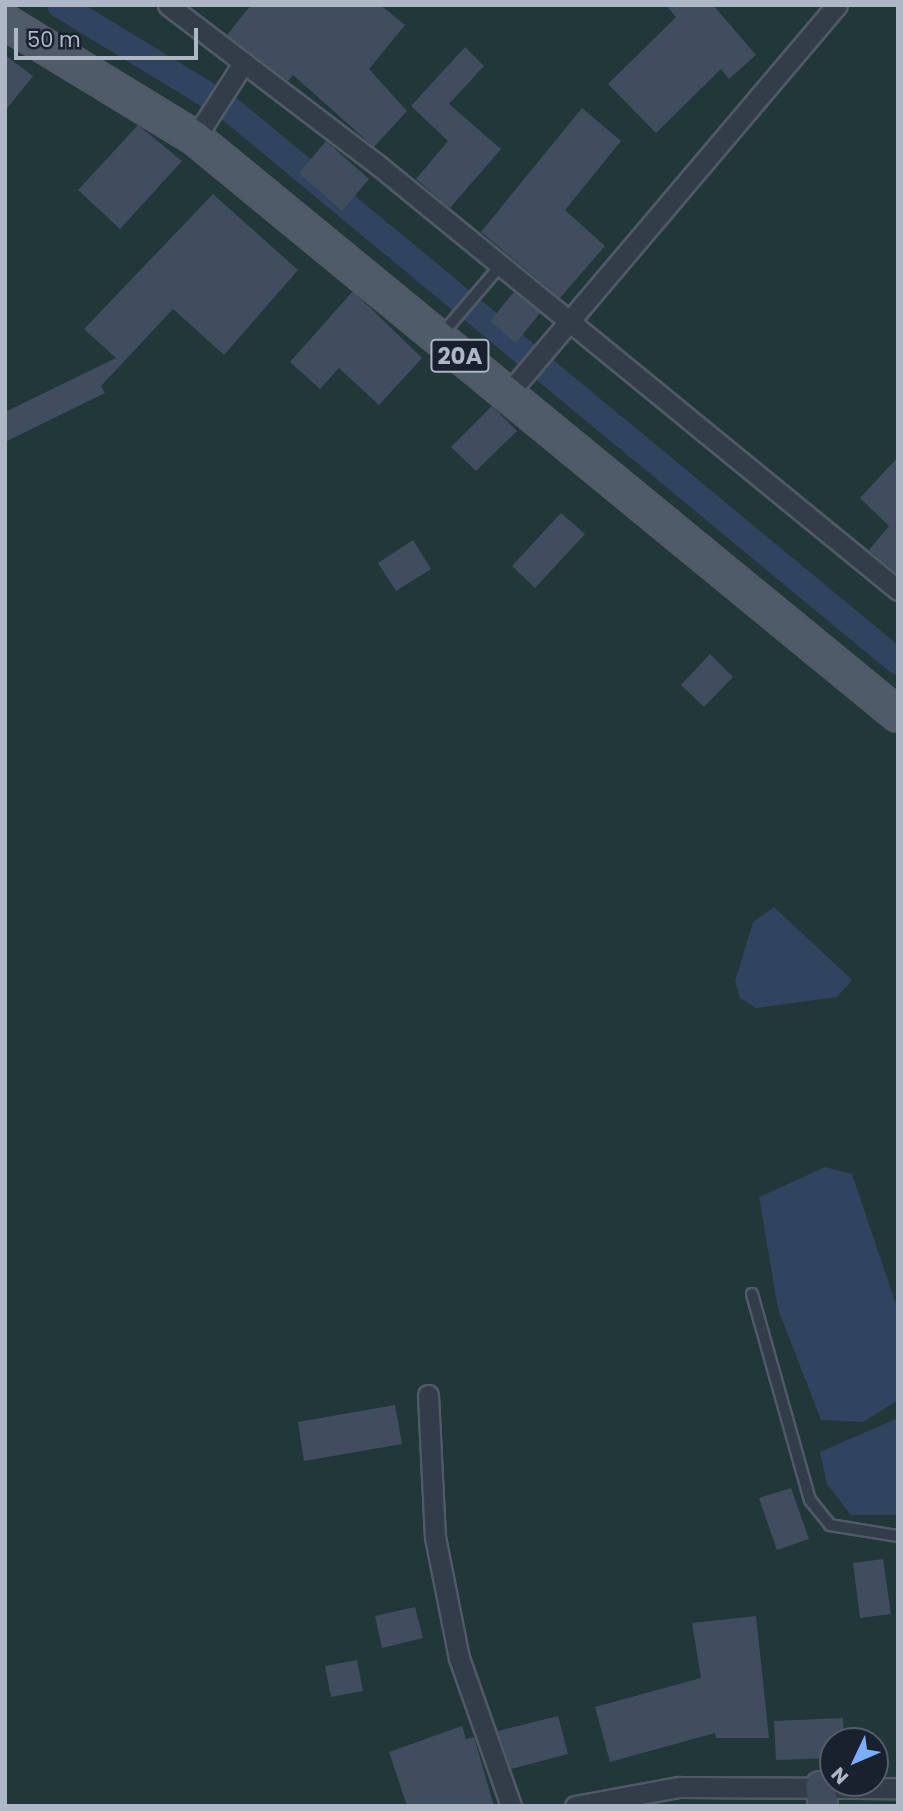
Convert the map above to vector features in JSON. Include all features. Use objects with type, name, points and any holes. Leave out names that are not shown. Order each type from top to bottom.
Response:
[{"type":"main road","name":"20A","points":[[5,22],[203,125],[506,396],[898,715]]},
{"type":"street","points":[[168,5],[500,265],[563,326],[898,590]]},
{"type":"street","points":[[506,396],[837,5]]},
{"type":"street","points":[[203,125],[244,62]]},
{"type":"street","points":[[428,1395],[435,1537],[459,1658],[511,1806]]},
{"type":"street","points":[[575,1806],[679,1787],[819,1796]]},
{"type":"lane","points":[[439,337],[500,265]]},
{"type":"lane","points":[[752,1294],[810,1500],[830,1525],[898,1536]]},
{"type":"green space","points":[[5,5],[898,5],[898,1806],[5,1806]]},
{"type":"water","points":[[774,907],[852,980],[837,997],[756,1008],[740,998],[735,981],[753,922]]},
{"type":"water","points":[[825,1167],[852,1174],[898,1310],[898,1400],[863,1422],[821,1420],[778,1309],[759,1197]]},
{"type":"water","points":[[898,1418],[898,1515],[851,1515],[827,1484],[820,1452]]},
{"type":"building","points":[[251,5],[380,5],[405,25],[369,69],[407,111],[374,147],[293,75],[288,81],[227,35]]},
{"type":"building","points":[[666,5],[713,5],[756,55],[729,79],[721,69],[656,133],[608,84],[676,17]]},
{"type":"building","points":[[465,47],[484,66],[449,104],[501,149],[450,208],[416,179],[448,141],[411,106]]},
{"type":"building","points":[[5,55],[33,76],[5,111]]},
{"type":"building","points":[[582,108],[621,141],[565,210],[605,246],[560,298],[481,232]]},
{"type":"building","points":[[138,125],[182,161],[120,229],[78,190]]},
{"type":"building","points":[[326,141],[369,179],[342,211],[299,173]]},
{"type":"building","points":[[213,194],[298,270],[224,355],[173,309],[101,386],[105,393],[5,442],[5,412],[116,358],[84,329]]},
{"type":"building","points":[[353,291],[422,358],[379,405],[339,368],[320,389],[290,362]]},
{"type":"building","points":[[514,292],[540,313],[516,343],[490,321]]},
{"type":"building","points":[[492,406],[517,431],[476,471],[451,447]]},
{"type":"building","points":[[898,457],[898,574],[869,550],[889,526],[860,498]]},
{"type":"building","points":[[561,513],[585,534],[535,588],[512,566]]},
{"type":"building","points":[[413,540],[431,569],[396,591],[378,563]]},
{"type":"building","points":[[710,654],[733,677],[704,707],[681,685]]},
{"type":"building","points":[[395,1405],[402,1444],[304,1461],[298,1422]]},
{"type":"building","points":[[791,1488],[809,1539],[777,1550],[759,1498]]},
{"type":"building","points":[[883,1559],[891,1614],[860,1618],[853,1563]]},
{"type":"building","points":[[415,1607],[423,1638],[382,1648],[375,1616]]},
{"type":"building","points":[[756,1616],[769,1738],[716,1738],[715,1733],[610,1762],[595,1707],[701,1678],[692,1623]]},
{"type":"building","points":[[357,1660],[363,1691],[331,1697],[325,1666]]},
{"type":"building","points":[[558,1716],[568,1754],[511,1769],[498,1731]]},
{"type":"building","points":[[843,1718],[843,1727],[819,1727],[819,1758],[776,1760],[774,1721]]},
{"type":"building","points":[[462,1726],[466,1739],[474,1737],[494,1806],[407,1806],[389,1752]]},
{"type":"waterway","points":[[60,5],[226,106],[898,662]]}]
